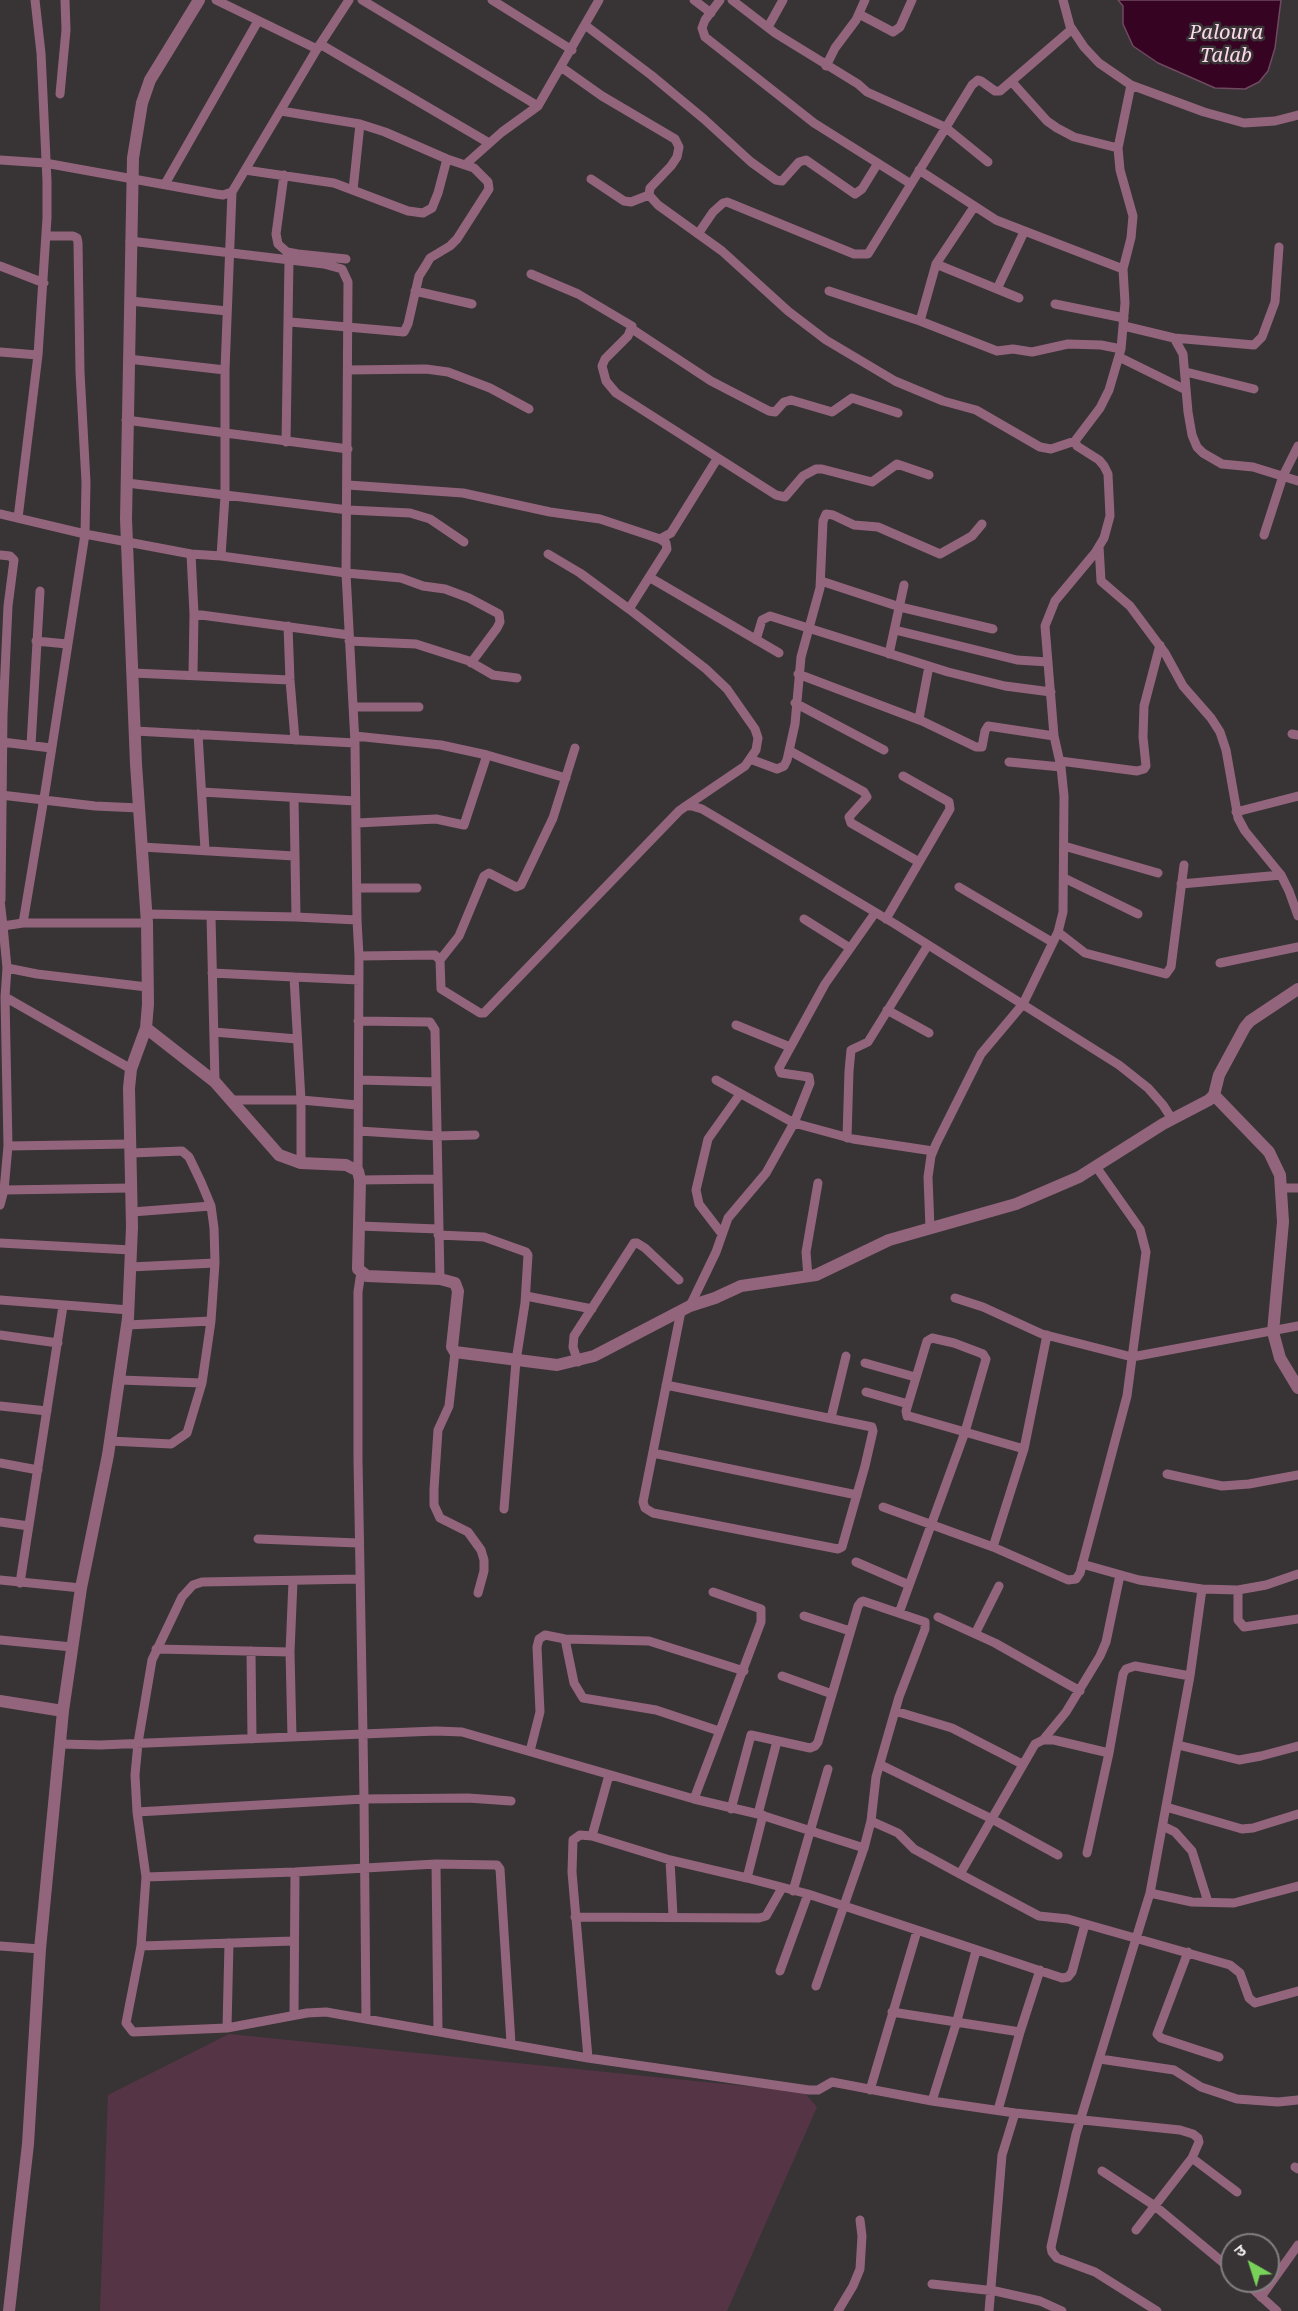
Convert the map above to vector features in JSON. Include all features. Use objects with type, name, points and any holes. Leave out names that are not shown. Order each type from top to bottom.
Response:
[{"type":"street","points":[[18,518],[38,355],[46,236],[47,190],[41,52],[35,0]]},
{"type":"street","points":[[60,94],[66,30],[65,0]]},
{"type":"street","points":[[9,2311],[28,2144],[40,1948],[63,1711],[81,1588],[110,1441],[129,1310],[132,1212],[131,1069],[146,1028],[147,919],[139,808],[126,542],[126,420],[132,180],[136,133],[142,103],[150,80],[199,0]]},
{"type":"street","points":[[216,0],[258,21],[319,46],[489,143]]},
{"type":"street","points":[[220,556],[225,495],[225,370],[232,192],[349,0]]},
{"type":"street","points":[[362,0],[538,106]]},
{"type":"street","points":[[492,0],[572,50]]},
{"type":"street","points":[[466,164],[489,143],[538,106],[599,0]]},
{"type":"street","points":[[694,0],[711,12]]},
{"type":"street","points":[[720,0],[702,28],[705,37],[814,123],[911,184]]},
{"type":"street","points":[[732,0],[768,27],[879,99],[945,127],[988,162]]},
{"type":"street","points":[[768,27],[783,0]]},
{"type":"street","points":[[826,66],[859,14],[865,0]]},
{"type":"street","points":[[859,14],[892,32],[900,27],[912,0]]},
{"type":"street","points":[[1063,0],[1072,29],[1099,63],[1131,85],[1204,112],[1244,123],[1275,121],[1298,116]]},
{"type":"street","points":[[165,184],[258,21]]},
{"type":"street","points":[[585,25],[651,75],[771,177],[782,181],[799,162],[806,160],[855,194],[862,189],[878,163]]},
{"type":"street","points":[[698,234],[713,212],[727,202],[854,254],[865,255],[872,250],[965,93],[975,82],[981,81],[995,92],[1000,92],[1072,29]]},
{"type":"street","points":[[561,67],[677,142],[677,157],[650,188],[649,195]]},
{"type":"street","points":[[1012,82],[1056,128],[1074,137],[1118,148]]},
{"type":"street","points":[[649,195],[658,205],[722,251],[788,311],[826,340],[895,381],[944,401],[976,410],[1040,447],[1050,449],[1075,441],[1100,408],[1110,390],[1120,353],[1124,322],[1123,269],[1131,238],[1132,216],[1120,170],[1118,148],[1131,85]]},
{"type":"street","points":[[281,111],[360,124],[385,132],[447,159],[466,164],[480,172],[488,182],[489,189],[457,239],[450,246],[429,258],[419,276],[404,332],[290,322]]},
{"type":"street","points":[[353,190],[360,124]]},
{"type":"street","points":[[246,170],[334,183],[408,211],[423,213],[432,208],[447,159]]},
{"type":"street","points":[[0,160],[45,163],[223,195],[232,192]]},
{"type":"street","points":[[919,170],[996,220],[1123,269]]},
{"type":"street","points":[[284,175],[276,234],[278,244],[287,252],[346,259]]},
{"type":"street","points":[[591,178],[624,201],[631,202],[649,195]]},
{"type":"street","points":[[920,321],[936,264],[974,207]]},
{"type":"street","points":[[997,289],[1024,232]]},
{"type":"street","points":[[23,923],[48,801],[51,748],[85,534],[86,482],[81,392],[78,243],[77,238],[72,236],[46,236]]},
{"type":"street","points":[[130,241],[338,267],[345,272],[348,282],[346,573],[354,707],[359,956],[357,1265],[361,1272],[358,1292],[358,1543],[366,2019]]},
{"type":"street","points":[[1055,304],[1174,338],[1254,345],[1259,342],[1275,302],[1279,247]]},
{"type":"street","points":[[286,442],[290,322],[289,260]]},
{"type":"street","points":[[936,264],[1019,298]]},
{"type":"street","points":[[0,266],[44,283]]},
{"type":"street","points":[[531,274],[578,294],[626,320],[632,329],[711,381],[769,411],[775,412],[784,402],[791,400],[832,412],[852,398],[898,413]]},
{"type":"street","points":[[415,291],[472,304]]},
{"type":"street","points":[[829,291],[920,321],[997,351],[1032,352],[1068,344],[1101,345],[1120,353],[1186,390]]},
{"type":"street","points":[[130,300],[227,311]]},
{"type":"street","points":[[632,329],[605,359],[601,371],[606,381],[622,398],[780,497],[790,494],[803,476],[816,469],[872,482],[897,464],[929,474]]},
{"type":"street","points":[[1174,338],[1183,354],[1192,435],[1203,453],[1222,464],[1253,467],[1298,482]]},
{"type":"street","points":[[0,352],[38,355]]},
{"type":"street","points":[[128,359],[225,370]]},
{"type":"street","points":[[348,370],[426,369],[448,372],[490,388],[530,409]]},
{"type":"street","points":[[1186,372],[1254,389]]},
{"type":"street","points":[[126,420],[226,435],[348,449]]},
{"type":"street","points":[[930,1228],[928,1177],[933,1151],[981,1054],[1023,1004],[1058,932],[1063,912],[1064,846],[1061,764],[1054,736],[1045,626],[1055,601],[1099,546],[1108,529],[1110,516],[1108,474],[1099,460],[1077,446],[1075,441]]},
{"type":"street","points":[[1264,535],[1283,476],[1298,446]]},
{"type":"street","points":[[660,539],[671,533],[717,459]]},
{"type":"street","points":[[127,483],[348,510],[410,513],[430,519],[464,542]]},
{"type":"street","points":[[348,485],[463,493],[600,519],[660,539],[666,543],[667,549],[629,609]]},
{"type":"street","points":[[0,514],[85,534],[191,554],[401,578],[423,586],[451,591],[500,614],[500,622],[471,663]]},
{"type":"street","points":[[750,759],[777,769],[784,766],[790,751],[795,724],[798,674],[821,581],[823,521],[826,514],[854,525],[878,527],[940,554],[972,536],[982,524]]},
{"type":"street","points":[[1099,546],[1101,581],[1130,606],[1160,645],[1183,686],[1220,732],[1226,750],[1236,812],[1245,831],[1281,875],[1298,916]]},
{"type":"street","points":[[191,554],[194,614],[193,674]]},
{"type":"street","points":[[548,554],[629,609],[706,669],[738,702],[758,738],[756,750],[750,759],[735,773],[678,812],[484,1013],[480,1012],[441,989],[440,960],[459,936],[484,876],[489,873],[516,887],[521,885],[553,818],[575,748]]},
{"type":"street","points":[[0,555],[10,556],[14,560],[8,606],[1,754],[0,900],[7,968],[3,1063],[8,1146],[0,1205]]},
{"type":"street","points":[[649,576],[779,653]]},
{"type":"street","points":[[821,581],[900,607],[993,629]]},
{"type":"street","points":[[889,654],[904,585]]},
{"type":"street","points":[[31,746],[39,591]]},
{"type":"street","points":[[194,614],[288,626],[349,638],[416,645],[471,663],[493,675],[517,678]]},
{"type":"street","points":[[756,640],[762,620],[770,616],[929,666],[1005,686],[1051,692]]},
{"type":"street","points":[[288,626],[295,740]]},
{"type":"street","points":[[895,630],[1017,660],[1048,662]]},
{"type":"street","points":[[36,641],[67,644]]},
{"type":"street","points":[[1009,762],[1137,771],[1144,769],[1146,766],[1143,706],[1160,645]]},
{"type":"street","points":[[919,719],[929,666]]},
{"type":"street","points":[[133,673],[290,680]]},
{"type":"street","points":[[798,674],[919,719],[979,748],[984,744],[985,731],[988,726],[1054,736]]},
{"type":"street","points":[[795,703],[884,750]]},
{"type":"street","points":[[354,707],[419,707]]},
{"type":"street","points":[[135,731],[441,745],[487,755],[566,778]]},
{"type":"street","points":[[198,734],[205,850]]},
{"type":"street","points":[[2,742],[51,748]]},
{"type":"street","points":[[790,751],[864,792],[867,797],[849,817],[850,823],[919,862]]},
{"type":"street","points":[[357,823],[436,819],[464,825],[487,755]]},
{"type":"street","points":[[886,919],[951,805],[903,776]]},
{"type":"street","points":[[202,792],[355,801]]},
{"type":"street","points":[[1,795],[139,808]]},
{"type":"street","points":[[1236,812],[1298,796]]},
{"type":"street","points":[[294,798],[296,916]]},
{"type":"street","points":[[686,806],[702,809],[886,919],[1135,1076],[1163,1105],[1172,1119]]},
{"type":"street","points":[[1064,846],[1158,873]]},
{"type":"street","points":[[142,847],[294,856]]},
{"type":"street","points":[[1058,932],[1085,953],[1166,974],[1171,968],[1184,865]]},
{"type":"street","points":[[1181,884],[1281,875]]},
{"type":"street","points":[[1064,878],[1138,915]]},
{"type":"street","points":[[960,887],[1052,942]]},
{"type":"street","points":[[357,888],[417,888]]},
{"type":"street","points":[[666,1385],[870,1426],[873,1429],[841,1549],[652,1513],[645,1508],[643,1502],[666,1385],[685,1308],[728,1218],[766,1173],[795,1123],[811,1080],[807,1076],[778,1071],[825,984],[875,913]]},
{"type":"street","points":[[3,926],[23,923],[210,916],[296,916],[357,920]]},
{"type":"street","points":[[210,916],[215,1082]]},
{"type":"street","points":[[804,920],[850,948]]},
{"type":"street","points":[[847,1138],[851,1050],[868,1042],[928,945]]},
{"type":"street","points":[[1220,963],[1298,947]]},
{"type":"street","points":[[359,956],[431,955],[440,960]]},
{"type":"street","points":[[7,968],[22,972],[147,987]]},
{"type":"street","points":[[212,973],[359,980]]},
{"type":"street","points":[[294,977],[301,1100],[301,1163]]},
{"type":"street","points":[[454,1352],[557,1365],[578,1362],[612,1347],[685,1308],[755,1282],[808,1277],[835,1267],[889,1240],[1016,1204],[1079,1178],[1214,1095],[1219,1075],[1245,1027],[1250,1021],[1298,989]]},
{"type":"street","points":[[5,997],[131,1069]]},
{"type":"street","points":[[887,1010],[929,1033]]},
{"type":"street","points":[[358,1021],[430,1022],[435,1030],[440,1279]]},
{"type":"street","points":[[736,1025],[790,1047]]},
{"type":"street","points":[[146,1028],[215,1082],[279,1155],[301,1163],[346,1165],[359,1176],[438,1179]]},
{"type":"street","points":[[214,1032],[297,1039]]},
{"type":"street","points":[[359,1080],[436,1082]]},
{"type":"street","points":[[716,1080],[795,1123],[847,1138],[933,1151]]},
{"type":"street","points":[[722,1234],[699,1204],[696,1190],[708,1139],[740,1094]]},
{"type":"street","points":[[1214,1095],[1269,1152],[1277,1166],[1282,1188],[1284,1222],[1273,1332],[1280,1358],[1298,1388]]},
{"type":"street","points":[[233,1100],[301,1100],[357,1105]]},
{"type":"street","points":[[359,1131],[437,1136],[475,1135]]},
{"type":"street","points":[[8,1146],[175,1150],[186,1154],[211,1206],[215,1263],[211,1321],[202,1383],[187,1433],[177,1441],[160,1445],[110,1441]]},
{"type":"street","points":[[883,1507],[993,1546],[1068,1580],[1077,1579],[1127,1396],[1146,1252],[1140,1229],[1097,1167]]},
{"type":"street","points":[[808,1277],[806,1252],[818,1183]]},
{"type":"street","points":[[3,1184],[131,1188]]},
{"type":"street","points":[[1282,1188],[1298,1188]]},
{"type":"street","points":[[132,1212],[211,1206]]},
{"type":"street","points":[[359,1226],[484,1237],[526,1252],[529,1260],[526,1296],[516,1361],[504,1509]]},
{"type":"street","points":[[0,1243],[131,1250]]},
{"type":"street","points":[[578,1362],[572,1342],[634,1243],[645,1248],[679,1280]]},
{"type":"street","points":[[130,1267],[215,1263]]},
{"type":"street","points":[[361,1272],[374,1277],[440,1279],[455,1283],[458,1291],[449,1406],[438,1430],[434,1504],[440,1518],[468,1532],[481,1550],[484,1571],[478,1593]]},
{"type":"street","points":[[526,1296],[592,1309]]},
{"type":"street","points":[[955,1298],[983,1307],[1047,1335],[1132,1357],[1298,1326]]},
{"type":"street","points":[[0,1300],[129,1310]]},
{"type":"street","points":[[21,1583],[63,1306]]},
{"type":"street","points":[[127,1325],[211,1321]]},
{"type":"street","points":[[0,1335],[58,1343]]},
{"type":"street","points":[[993,1546],[1024,1449],[1047,1335]]},
{"type":"street","points":[[899,1612],[965,1432],[986,1363],[986,1357],[954,1343],[929,1339],[925,1343],[915,1377],[907,1416],[965,1432],[1024,1449]]},
{"type":"street","points":[[831,1418],[846,1356]]},
{"type":"street","points":[[865,1363],[915,1377]]},
{"type":"street","points":[[120,1380],[202,1383]]},
{"type":"street","points":[[867,1392],[908,1404]]},
{"type":"street","points":[[0,1406],[47,1411]]},
{"type":"street","points":[[653,1453],[857,1495]]},
{"type":"street","points":[[0,1463],[38,1470]]},
{"type":"street","points":[[1167,1474],[1222,1486],[1298,1475]]},
{"type":"street","points":[[0,1522],[29,1526]]},
{"type":"street","points":[[258,1539],[358,1543]]},
{"type":"street","points":[[856,1562],[909,1585]]},
{"type":"street","points":[[1082,1564],[1139,1580],[1202,1589],[1238,1590],[1266,1586],[1298,1574]]},
{"type":"street","points":[[960,1874],[1032,1746],[1043,1740],[1095,1667],[1106,1642],[1120,1575]]},
{"type":"street","points":[[360,1579],[202,1581],[182,1597],[148,1670],[138,1743],[135,1775],[137,1812],[146,1877],[141,1946],[126,2023],[129,2029],[133,2032],[146,2033],[227,2028],[294,2015],[326,2012],[588,2058],[809,2090],[818,2090],[832,2082],[932,2101],[1015,2113],[1187,2131],[1198,2138],[1197,2150],[1136,2230]]},
{"type":"street","points":[[0,1580],[81,1588]]},
{"type":"street","points":[[292,1737],[290,1652],[293,1581]]},
{"type":"street","points":[[975,1634],[999,1586]]},
{"type":"street","points":[[1158,2311],[1095,2272],[1057,2258],[1052,2252],[1079,2120],[1100,2059],[1150,1893],[1190,1676],[1202,1589]]},
{"type":"street","points":[[1238,1590],[1239,1620],[1244,1627],[1298,1619]]},
{"type":"street","points":[[694,1799],[761,1622],[761,1609],[713,1592]]},
{"type":"street","points":[[731,1809],[750,1736],[754,1734],[810,1748],[815,1746],[861,1602],[922,1620],[926,1625],[895,1711],[873,1788],[871,1821],[864,1848],[816,1986]]},
{"type":"street","points":[[804,1616],[850,1631]]},
{"type":"street","points":[[938,1617],[975,1634],[1080,1691]]},
{"type":"street","points":[[530,1751],[540,1712],[537,1647],[539,1639],[547,1635],[565,1639],[649,1641],[744,1671]]},
{"type":"street","points":[[565,1639],[574,1683],[583,1698],[656,1710],[719,1731]]},
{"type":"street","points":[[0,1640],[72,1647]]},
{"type":"street","points":[[156,1649],[290,1652]]},
{"type":"street","points":[[251,1651],[252,1739]]},
{"type":"street","points":[[1087,1853],[1109,1753],[1123,1674],[1126,1669],[1135,1666],[1190,1676]]},
{"type":"street","points":[[783,1676],[832,1694]]},
{"type":"street","points":[[0,1708],[0,1701],[63,1711]]},
{"type":"street","points":[[895,1711],[952,1728],[1022,1764]]},
{"type":"street","points":[[61,1744],[100,1745],[450,1731],[530,1751],[731,1809],[761,1815],[864,1848]]},
{"type":"street","points":[[1043,1740],[1059,1741],[1109,1753]]},
{"type":"street","points":[[747,1878],[777,1741]]},
{"type":"street","points":[[1178,1745],[1239,1760],[1298,1746]]},
{"type":"street","points":[[880,1765],[992,1818],[1058,1855]]},
{"type":"street","points":[[793,1891],[828,1769]]},
{"type":"street","points":[[592,1836],[609,1775]]},
{"type":"street","points":[[137,1812],[364,1799],[468,1798],[511,1801]]},
{"type":"street","points":[[1166,1807],[1242,1828],[1253,1828],[1298,1815]]},
{"type":"street","points":[[871,1821],[898,1833],[914,1849],[1039,1916],[1068,1919],[1188,1952],[1235,1968],[1240,1973],[1250,1998],[1255,2003],[1298,1991]]},
{"type":"street","points":[[1163,1826],[1175,1832],[1192,1851],[1208,1902]]},
{"type":"street","points":[[588,2058],[572,1860],[573,1840],[579,1835],[592,1836],[670,1860],[808,1894],[1062,1978],[1070,1975],[1076,1964],[1085,1924]]},
{"type":"street","points":[[670,1860],[673,1916]]},
{"type":"street","points":[[146,1877],[436,1864],[494,1864],[500,1869],[511,2043]]},
{"type":"street","points":[[436,1864],[438,2031]]},
{"type":"street","points":[[294,2015],[295,1872]]},
{"type":"street","points":[[1150,1893],[1192,1902],[1244,1902],[1298,1886]]},
{"type":"street","points":[[575,1917],[763,1917],[768,1913],[782,1888]]},
{"type":"street","points":[[780,1971],[808,1894]]},
{"type":"street","points":[[870,2090],[917,1931]]},
{"type":"street","points":[[141,1946],[293,1941]]},
{"type":"street","points":[[227,2028],[229,1943]]},
{"type":"street","points":[[0,1946],[40,1948]]},
{"type":"street","points":[[932,2101],[957,2024],[976,1951]]},
{"type":"street","points":[[1188,1952],[1157,2034],[1161,2038],[1219,2057]]},
{"type":"street","points":[[998,2110],[1040,1970]]},
{"type":"street","points":[[892,2012],[957,2024],[1020,2032]]},
{"type":"street","points":[[1100,2059],[1174,2070],[1214,2092],[1237,2099],[1278,2102],[1298,2100]]},
{"type":"street","points":[[989,2311],[1002,2155],[1015,2113]]},
{"type":"street","points":[[1192,2158],[1237,2193]]},
{"type":"street","points":[[1102,2171],[1155,2206],[1220,2260]]},
{"type":"street","points":[[838,2311],[860,2270],[862,2236],[860,2220]]},
{"type":"street","points":[[1261,2297],[1298,2247]]},
{"type":"street","points":[[932,2284],[991,2290],[1062,2311]]},
{"type":"street","points":[[1257,2293],[1277,2311]]},
{"type":"shaded area","points":[[229,2034],[804,2092],[817,2107],[727,2311],[100,2311],[108,2095]]},
{"type":"water","name":"Paloura Talab","points":[[1118,0],[1281,0],[1275,48],[1268,71],[1259,82],[1245,89],[1215,88],[1158,63],[1133,46],[1123,24],[1123,6]]}]
